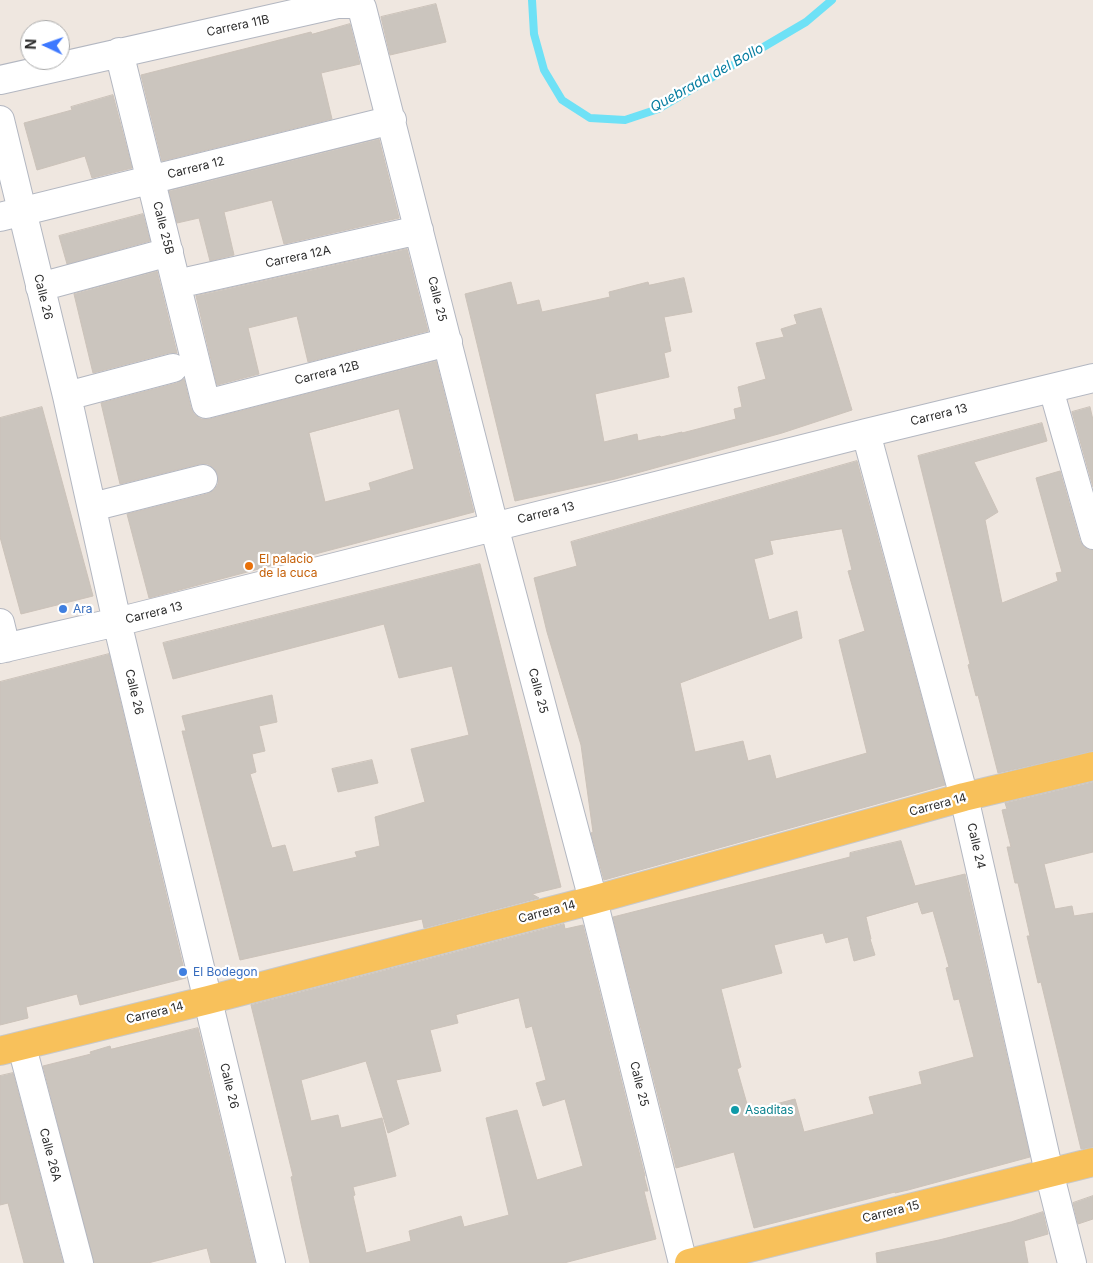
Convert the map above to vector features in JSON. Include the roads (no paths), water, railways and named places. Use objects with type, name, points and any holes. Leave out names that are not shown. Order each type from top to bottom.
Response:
[{"type":"main road","name":"Carrera 14","points":[[11,1049],[593,900],[964,797],[1093,766]]},
{"type":"main road","name":"Carrera 15","points":[[689,1263],[1093,1162]]},
{"type":"street","name":"Carrera 11B","points":[[0,80],[337,4],[352,4],[362,8],[392,120]]},
{"type":"street","name":"Calle 25B","points":[[119,52],[206,404]]},
{"type":"street","name":"Calle 26","points":[[0,120],[11,214],[40,287],[67,396],[117,622],[271,1263]]},
{"type":"street","name":"Carrera 12","points":[[11,214],[392,120]]},
{"type":"street","name":"Calle 25","points":[[392,120],[494,526],[593,900],[683,1263]]},
{"type":"street","name":"Carrera 12A","points":[[177,284],[420,230]]},
{"type":"street","points":[[40,287],[169,252]]},
{"type":"street","name":"Carrera 12B","points":[[206,404],[448,342]]},
{"type":"street","points":[[67,396],[173,368]]},
{"type":"street","name":"Carrera 13","points":[[2,640],[117,622],[866,433],[1093,378]]},
{"type":"street","points":[[1052,388],[1093,538]]},
{"type":"street","name":"Calle 24","points":[[866,433],[964,797],[1049,1172],[1072,1263]]},
{"type":"street","points":[[92,507],[202,479]]},
{"type":"street","name":"Calle 26A","points":[[11,1049],[79,1263]]},
{"type":"waterway","name":"Quebrada del Bollo","points":[[532,0],[534,34],[544,70],[562,100],[590,118],[625,120],[658,109],[806,22],[832,0]]},
{"type":"place","name":"El palacio de la cuca","points":[[249,566]]},
{"type":"place","name":"Ara","points":[[63,609]]},
{"type":"place","name":"El Bodegon","points":[[183,972]]},
{"type":"place","name":"Asaditas","points":[[735,1110]]}]
